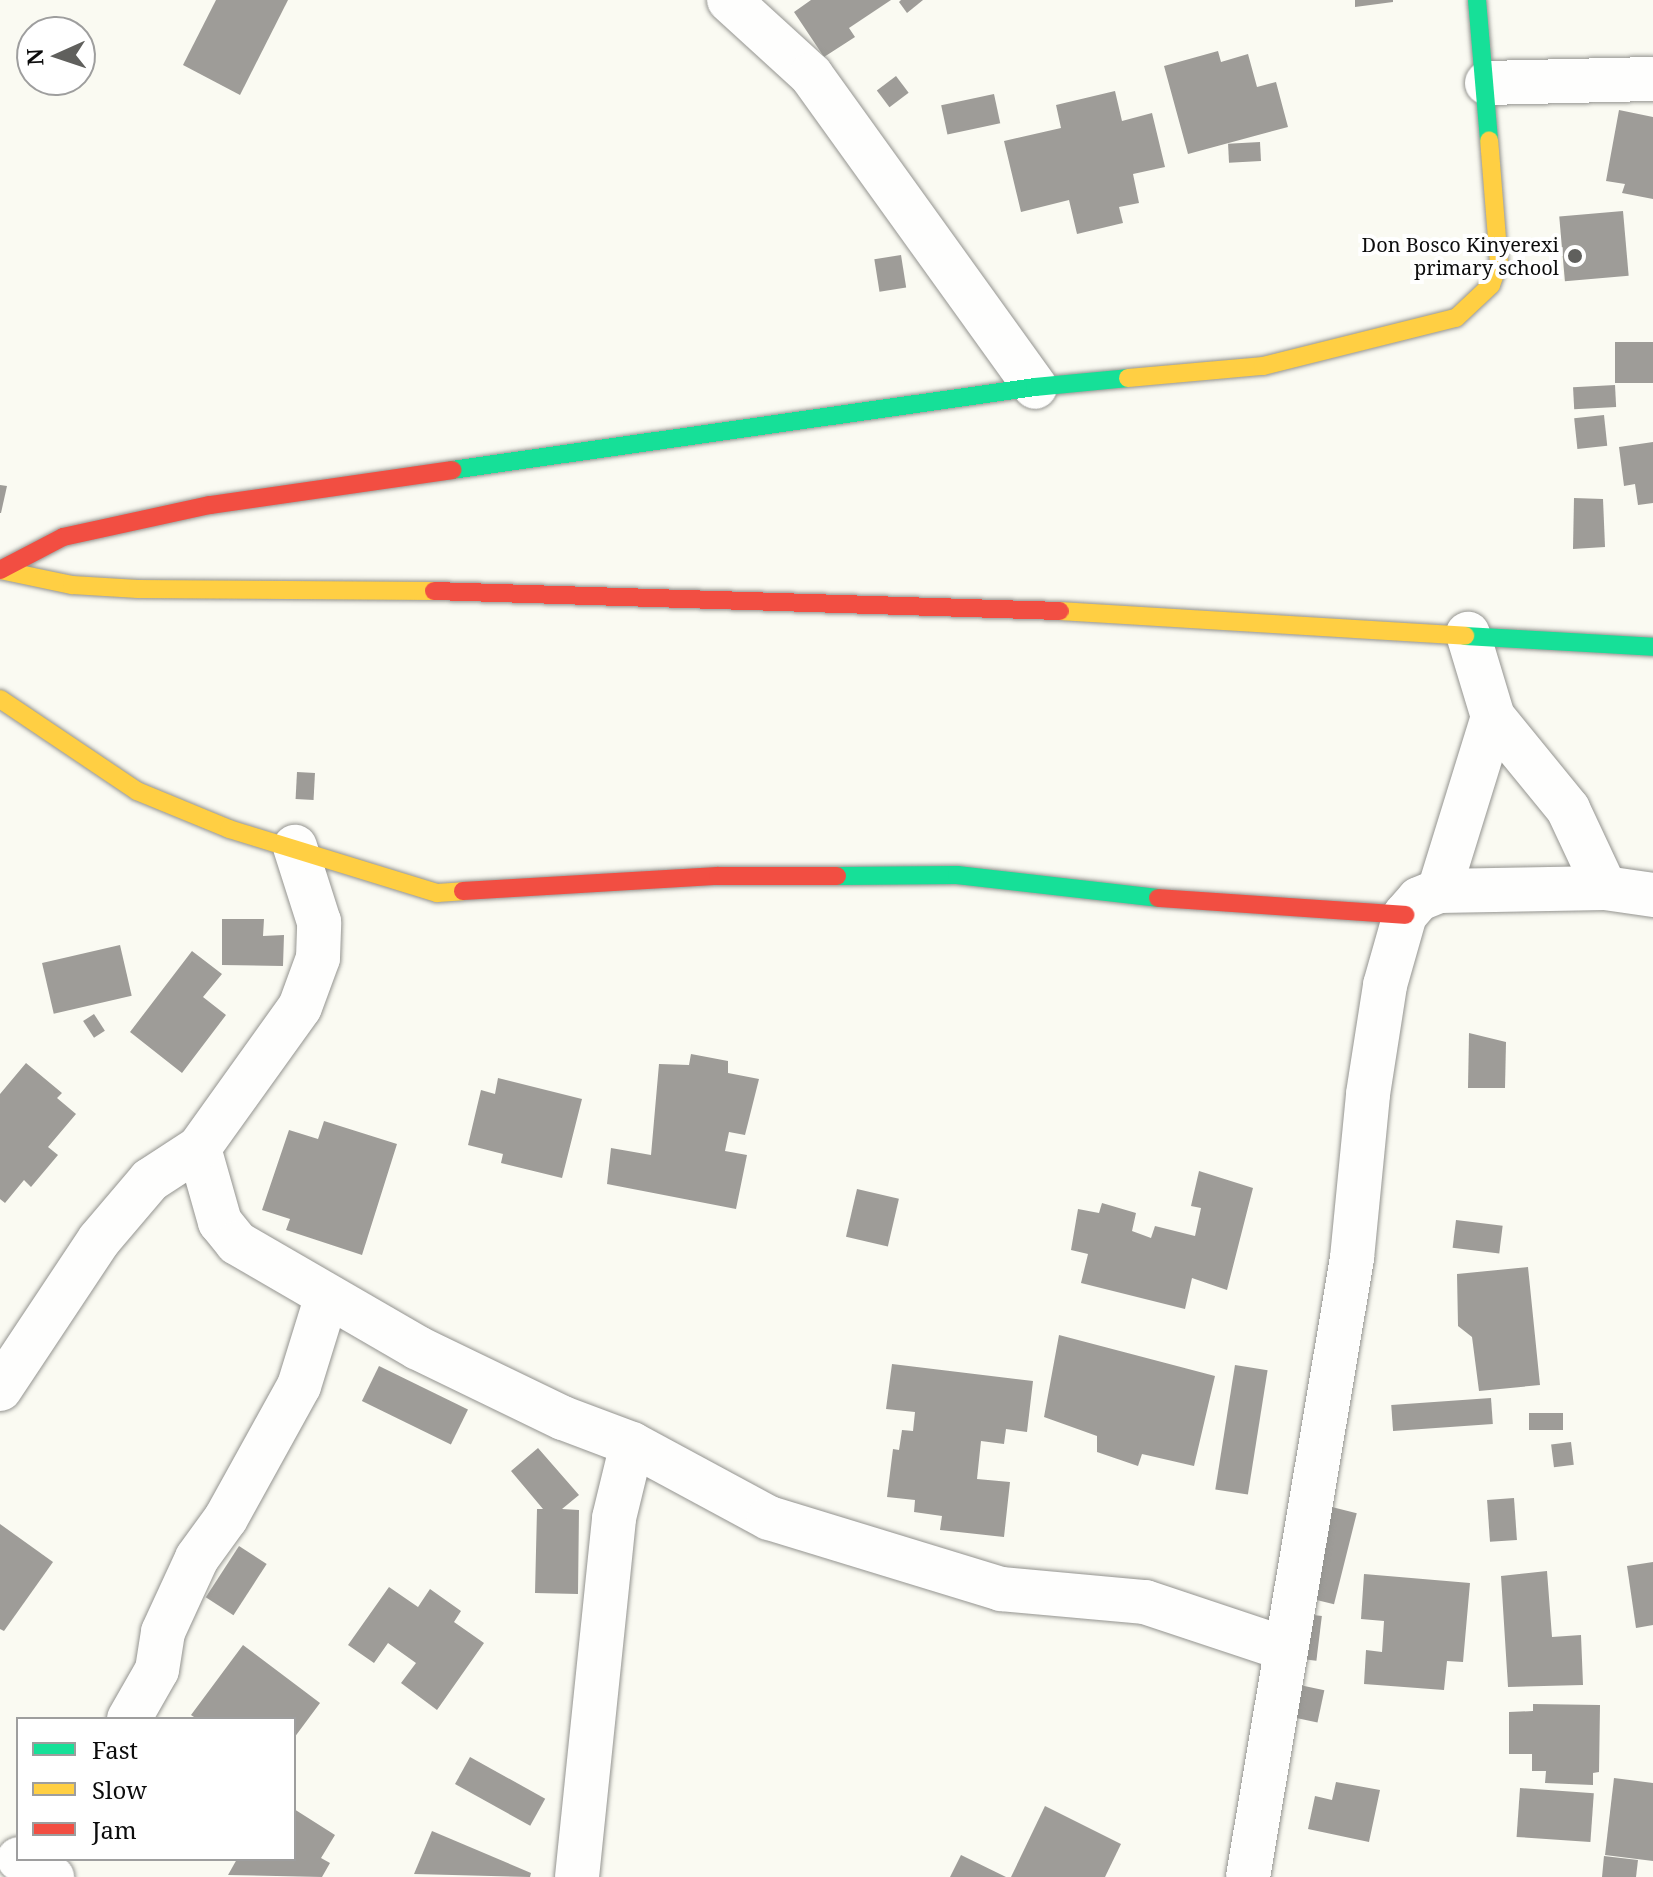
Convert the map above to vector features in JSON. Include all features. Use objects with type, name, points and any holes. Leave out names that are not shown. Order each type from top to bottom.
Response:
[{"type":"street","points":[[729,0],[811,75],[1035,387]]},
{"type":"street","points":[[0,570],[63,537],[210,505],[1035,387],[1263,366],[1456,318],[1491,285],[1499,263],[1487,83],[1477,0]]},
{"type":"street","points":[[1487,83],[1653,79]]},
{"type":"street","points":[[0,570],[72,585],[138,589],[315,588],[964,605],[1653,647]]},
{"type":"street","points":[[1468,634],[1493,717],[1568,809],[1605,888]]},
{"type":"street","points":[[0,699],[137,791],[229,829],[437,893],[718,876],[957,875],[1190,902],[1422,903],[1605,888],[1653,895]]},
{"type":"street","points":[[1248,1877],[1283,1648],[1352,1258],[1382,1001],[1493,717]]},
{"type":"street","points":[[0,1389],[99,1240],[150,1180],[199,1148],[300,1007],[318,958],[319,922],[295,847]]},
{"type":"street","points":[[199,1148],[220,1222],[237,1243],[326,1299],[563,1418],[632,1444],[769,1518],[1001,1589],[1145,1602],[1283,1648]]},
{"type":"street","points":[[130,1717],[157,1670],[163,1632],[197,1558],[226,1518],[299,1386],[326,1299]]},
{"type":"street","points":[[577,1877],[614,1518],[632,1444]]},
{"type":"street","points":[[26,1861],[52,1877]]},
{"type":"building","points":[[216,0],[288,0],[240,95],[183,65]]},
{"type":"building","points":[[811,0],[891,0],[849,28],[855,37],[824,57],[794,12]]},
{"type":"building","points":[[901,0],[923,0],[907,13],[899,2]]},
{"type":"building","points":[[1355,0],[1393,0],[1393,2],[1355,7]]},
{"type":"building","points":[[1218,51],[1221,62],[1248,54],[1257,87],[1276,82],[1288,127],[1188,154],[1164,66]]},
{"type":"building","points":[[896,76],[909,93],[889,107],[877,90]]},
{"type":"building","points":[[1115,91],[1122,121],[1152,113],[1165,167],[1133,174],[1139,203],[1119,207],[1123,223],[1077,234],[1069,200],[1021,212],[1004,141],[1061,128],[1056,105]]},
{"type":"building","points":[[994,94],[1000,123],[947,135],[941,105]]},
{"type":"building","points":[[1619,110],[1653,117],[1653,199],[1622,193],[1625,184],[1606,181]]},
{"type":"building","points":[[1260,142],[1261,161],[1229,163],[1228,144]]},
{"type":"building","points":[[1623,211],[1629,276],[1565,281],[1559,217]]},
{"type":"building","points":[[901,255],[906,288],[879,292],[874,259]]},
{"type":"building","points":[[1615,342],[1653,342],[1653,383],[1615,383]]},
{"type":"building","points":[[1615,385],[1616,407],[1574,409],[1573,387]]},
{"type":"building","points":[[1604,415],[1607,446],[1577,449],[1574,418]]},
{"type":"building","points":[[1653,442],[1653,503],[1638,505],[1635,484],[1624,486],[1619,447]]},
{"type":"building","points":[[0,485],[7,486],[1,513],[0,513]]},
{"type":"building","points":[[1574,498],[1603,499],[1605,547],[1573,549]]},
{"type":"building","points":[[297,772],[315,773],[314,800],[296,799]]},
{"type":"building","points":[[222,919],[264,919],[263,936],[284,935],[283,966],[222,965]]},
{"type":"building","points":[[120,945],[132,996],[54,1014],[42,963]]},
{"type":"building","points":[[192,951],[222,974],[203,997],[226,1015],[182,1073],[130,1032]]},
{"type":"building","points":[[94,1014],[105,1031],[94,1038],[83,1021]]},
{"type":"building","points":[[1469,1033],[1506,1042],[1505,1088],[1468,1088]]},
{"type":"building","points":[[691,1054],[728,1061],[728,1073],[759,1079],[745,1135],[729,1132],[725,1151],[747,1155],[736,1209],[607,1184],[611,1148],[651,1155],[659,1064],[689,1065]]},
{"type":"building","points":[[26,1063],[62,1093],[57,1098],[76,1114],[48,1147],[58,1155],[31,1187],[24,1180],[5,1203],[0,1199],[0,1094]]},
{"type":"building","points":[[498,1078],[582,1099],[562,1178],[501,1163],[503,1154],[468,1145],[481,1090],[495,1094]]},
{"type":"building","points":[[324,1121],[397,1144],[362,1255],[286,1230],[290,1219],[262,1210],[289,1130],[318,1139]]},
{"type":"building","points":[[1199,1171],[1253,1188],[1227,1290],[1192,1278],[1185,1309],[1081,1283],[1088,1254],[1071,1250],[1078,1209],[1099,1213],[1102,1203],[1136,1213],[1132,1231],[1151,1238],[1155,1226],[1195,1236],[1201,1208],[1191,1206]]},
{"type":"building","points":[[857,1189],[899,1199],[888,1246],[846,1237]]},
{"type":"building","points":[[1456,1220],[1503,1226],[1499,1254],[1453,1248]]},
{"type":"building","points":[[1528,1267],[1540,1385],[1479,1391],[1472,1337],[1458,1326],[1457,1274]]},
{"type":"building","points":[[1059,1335],[1215,1376],[1194,1466],[1142,1454],[1138,1466],[1097,1452],[1097,1436],[1044,1417]]},
{"type":"building","points":[[892,1364],[1033,1381],[1027,1432],[1006,1429],[1004,1444],[981,1441],[977,1479],[1010,1482],[1004,1537],[940,1530],[942,1516],[914,1512],[915,1500],[887,1497],[893,1449],[899,1450],[902,1430],[913,1431],[915,1412],[886,1409]]},
{"type":"building","points":[[1235,1365],[1268,1370],[1248,1495],[1215,1489]]},
{"type":"building","points":[[379,1366],[468,1409],[451,1444],[362,1401]]},
{"type":"building","points":[[1491,1398],[1493,1424],[1393,1431],[1391,1405]]},
{"type":"building","points":[[1529,1413],[1563,1413],[1563,1430],[1529,1430]]},
{"type":"building","points":[[1571,1442],[1574,1465],[1554,1467],[1551,1444]]},
{"type":"building","points":[[538,1448],[579,1495],[562,1509],[579,1510],[578,1594],[535,1593],[537,1509],[543,1509],[511,1471]]},
{"type":"building","points":[[1514,1498],[1517,1540],[1490,1542],[1487,1500]]},
{"type":"building","points":[[1316,1503],[1357,1513],[1334,1604],[1293,1594]]},
{"type":"building","points":[[0,1524],[53,1562],[4,1631],[0,1629]]},
{"type":"building","points":[[239,1546],[267,1564],[233,1615],[206,1597]]},
{"type":"building","points":[[1653,1562],[1653,1625],[1636,1628],[1627,1566]]},
{"type":"building","points":[[1547,1571],[1552,1637],[1581,1635],[1583,1685],[1508,1687],[1501,1576]]},
{"type":"building","points":[[1364,1574],[1470,1583],[1463,1662],[1447,1661],[1444,1690],[1364,1684],[1366,1650],[1382,1652],[1384,1621],[1361,1619]]},
{"type":"building","points":[[389,1587],[418,1607],[430,1589],[461,1611],[454,1622],[484,1643],[437,1710],[401,1683],[416,1663],[388,1643],[374,1663],[348,1645]]},
{"type":"building","points":[[1305,1614],[1322,1616],[1316,1661],[1300,1659]]},
{"type":"building","points":[[243,1645],[320,1703],[296,1735],[296,1717],[191,1715]]},
{"type":"building","points":[[1295,1684],[1324,1690],[1317,1723],[1288,1716]]},
{"type":"building","points":[[1533,1704],[1600,1705],[1599,1772],[1593,1773],[1593,1785],[1545,1783],[1546,1771],[1532,1771],[1532,1754],[1509,1754],[1509,1712],[1533,1711]]},
{"type":"building","points":[[470,1757],[545,1799],[530,1826],[455,1784]]},
{"type":"building","points":[[1614,1778],[1653,1783],[1653,1861],[1605,1855]]},
{"type":"building","points":[[1336,1782],[1380,1790],[1369,1842],[1308,1829],[1315,1796],[1332,1800]]},
{"type":"building","points":[[1520,1788],[1594,1793],[1590,1842],[1517,1837]]},
{"type":"building","points":[[1045,1806],[1121,1844],[1105,1877],[1011,1877]]},
{"type":"building","points":[[296,1810],[335,1835],[321,1858],[330,1863],[322,1877],[228,1875],[236,1861],[296,1861]]},
{"type":"building","points":[[432,1831],[531,1873],[530,1877],[414,1874]]},
{"type":"building","points":[[961,1855],[1006,1877],[950,1877]]},
{"type":"building","points":[[1604,1856],[1638,1860],[1636,1877],[1602,1877]]},
{"type":"traffic: fast","points":[[1477,0],[1489,140]]},
{"type":"traffic: fast","points":[[452,470],[1035,387],[1128,378]]},
{"type":"traffic: fast","points":[[1465,636],[1653,647]]},
{"type":"traffic: fast","points":[[837,876],[957,875],[1158,898]]},
{"type":"traffic: slow","points":[[1128,378],[1263,366],[1456,318],[1491,285],[1499,263],[1489,140]]},
{"type":"traffic: slow","points":[[0,570],[72,585],[138,589],[434,591]]},
{"type":"traffic: slow","points":[[1060,611],[1465,636]]},
{"type":"traffic: slow","points":[[0,699],[137,791],[229,829],[437,893],[463,891]]},
{"type":"traffic: jam","points":[[0,570],[63,537],[210,505],[452,470]]},
{"type":"traffic: jam","points":[[434,591],[1060,611]]},
{"type":"traffic: jam","points":[[463,891],[718,876],[837,876]]},
{"type":"traffic: jam","points":[[1158,898],[1405,915]]},
{"type":"place","name":"Don Bosco Kinyerexi primary school","points":[[1575,256]]}]
